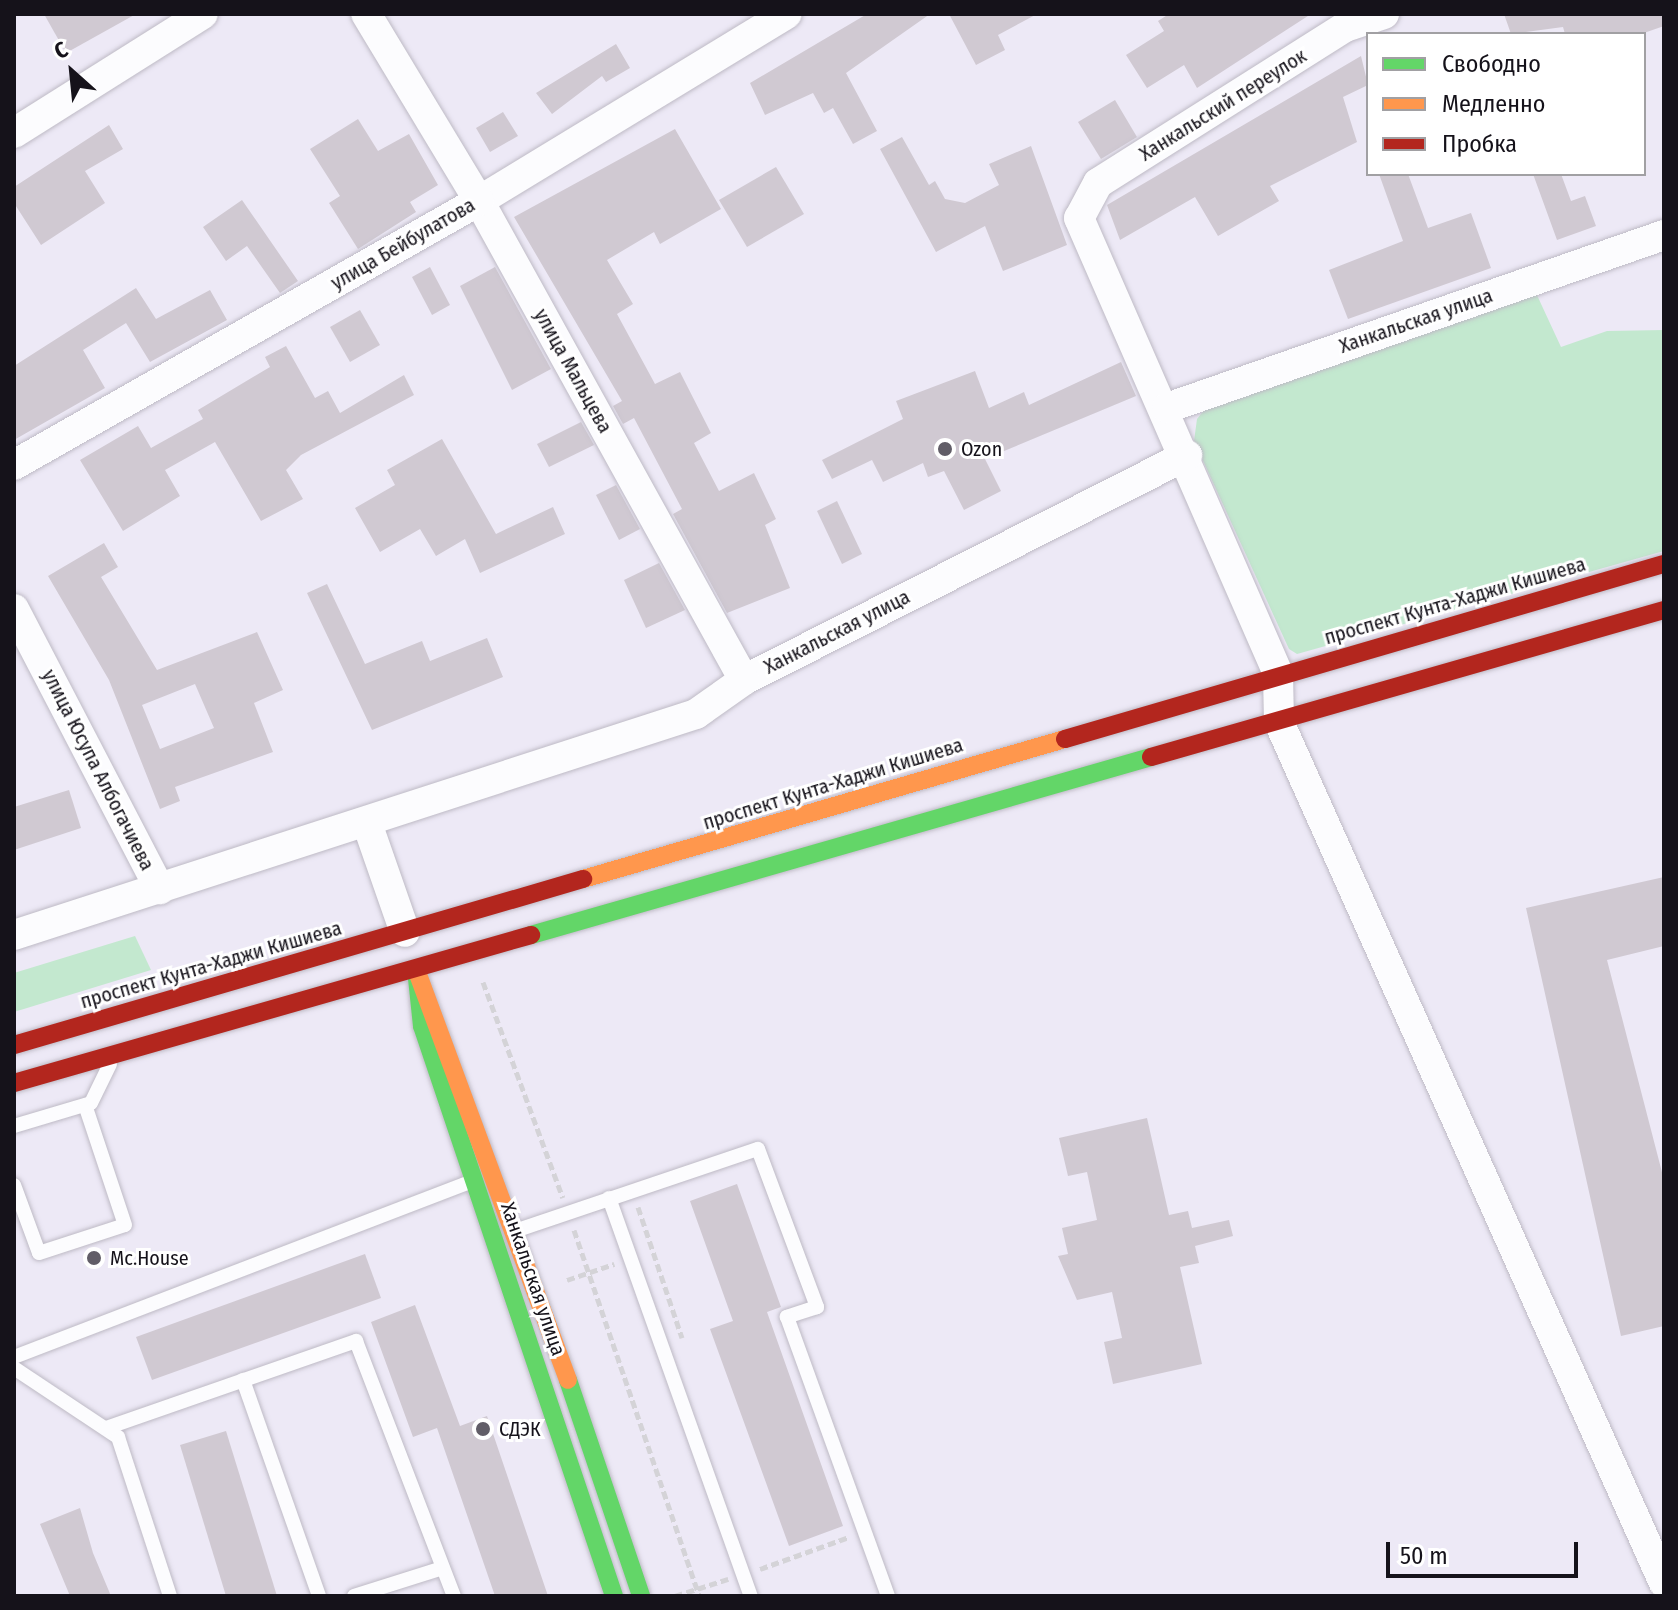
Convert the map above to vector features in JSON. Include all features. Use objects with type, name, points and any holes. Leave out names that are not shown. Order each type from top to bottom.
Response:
[{"type":"main road","name":"проспект Кунта-Хаджи Кишиева","points":[[14,1045],[1278,674],[1664,564]]},
{"type":"main road","points":[[14,1083],[416,965],[1664,610]]},
{"type":"main road","name":"Ханкальская улица","points":[[405,932],[497,1172],[641,1596]]},
{"type":"main road","name":"Ханкальская улица","points":[[416,965],[422,1026],[471,1181],[614,1596]]},
{"type":"street","points":[[14,133],[203,14]]},
{"type":"street","name":"улица Мальцева","points":[[366,14],[479,201],[744,680]]},
{"type":"street","name":"улица Бейбулатова","points":[[14,465],[479,201],[787,14]]},
{"type":"street","name":"Ханкальский переулок","points":[[1167,408],[1079,218],[1098,183],[1345,27],[1384,14]]},
{"type":"street","name":"Ханкальская улица","points":[[1167,408],[1664,235]]},
{"type":"street","points":[[1167,408],[1278,674],[1279,722],[1664,1583]]},
{"type":"street","name":"Ханкальская улица","points":[[744,680],[1187,455]]},
{"type":"street","name":"улица Юсупа Албогачиева","points":[[14,609],[160,889]]},
{"type":"street","points":[[14,935],[368,826],[696,714],[744,680]]},
{"type":"street","points":[[368,826],[405,932]]},
{"type":"lane","points":[[14,1126],[85,1105],[115,1054]]},
{"type":"lane","points":[[14,1185],[39,1253],[125,1225],[85,1105]]},
{"type":"lane","points":[[491,1240],[568,1211],[758,1149],[817,1307],[787,1317],[888,1596]]},
{"type":"lane","points":[[14,1357],[497,1172]]},
{"type":"lane","points":[[609,1198],[751,1596]]},
{"type":"lane","points":[[106,1428],[356,1341],[454,1596]]},
{"type":"lane","points":[[14,1368],[118,1437],[170,1596]]},
{"type":"lane","points":[[243,1380],[319,1596]]},
{"type":"lane","points":[[354,1596],[443,1568]]},
{"type":"path","points":[[482,978],[568,1211],[698,1592]]},
{"type":"path","points":[[675,1596],[698,1592],[864,1531]]},
{"type":"green space","points":[[1536,293],[1561,347],[1607,331],[1664,330],[1664,551],[1297,654],[1289,649],[1194,441],[1197,419],[1208,405]]},
{"type":"green space","points":[[135,936],[151,970],[14,1012],[14,973]]},
{"type":"building","points":[[44,14],[136,14],[66,53]]},
{"type":"building","points":[[867,14],[930,14],[846,73],[877,131],[853,144],[833,108],[824,113],[813,93],[765,115],[750,83]]},
{"type":"building","points":[[949,14],[1037,14],[998,35],[1005,50],[976,65]]},
{"type":"building","points":[[1169,14],[1311,14],[1197,88],[1184,65],[1147,88],[1126,55],[1164,31],[1158,21]]},
{"type":"building","points":[[1504,14],[1664,14],[1664,26],[1646,32],[1564,32],[1563,27],[1510,32]]},
{"type":"building","points":[[616,44],[630,68],[606,82],[602,76],[552,114],[536,93]]},
{"type":"building","points":[[1361,56],[1366,86],[1343,97],[1357,142],[1270,186],[1279,201],[1218,236],[1195,197],[1120,240],[1107,205]]},
{"type":"building","points":[[1115,100],[1137,137],[1101,159],[1078,122]]},
{"type":"building","points":[[503,112],[518,136],[490,152],[476,128]]},
{"type":"building","points":[[358,119],[378,151],[409,134],[438,185],[410,202],[416,212],[358,249],[329,203],[340,196],[310,149]]},
{"type":"building","points":[[109,125],[123,149],[85,171],[105,203],[41,245],[14,203],[14,187]]},
{"type":"building","points":[[675,129],[721,209],[660,244],[654,232],[607,260],[633,304],[617,314],[655,384],[680,372],[711,433],[694,443],[719,491],[754,473],[776,519],[765,525],[790,588],[727,613],[673,514],[682,509],[634,418],[623,424],[613,406],[622,401],[514,217]]},
{"type":"building","points":[[902,137],[929,185],[935,181],[945,199],[965,203],[999,185],[989,164],[1031,146],[1067,245],[1003,271],[985,226],[936,252],[880,149]]},
{"type":"building","points":[[776,167],[804,214],[747,247],[719,200]]},
{"type":"building","points":[[1380,176],[1409,176],[1428,228],[1471,213],[1491,268],[1348,319],[1329,270],[1403,241]]},
{"type":"building","points":[[1534,176],[1562,176],[1571,201],[1585,196],[1596,226],[1557,240]]},
{"type":"building","points":[[242,200],[298,281],[280,293],[247,246],[226,261],[203,227]]},
{"type":"building","points":[[430,267],[450,305],[432,315],[412,277]]},
{"type":"building","points":[[495,267],[551,369],[512,390],[460,286]]},
{"type":"building","points":[[136,288],[156,319],[210,290],[227,320],[150,362],[126,323],[83,350],[105,388],[14,440],[14,366]]},
{"type":"building","points":[[360,310],[380,345],[350,362],[330,327]]},
{"type":"building","points":[[286,346],[315,398],[328,391],[340,413],[404,375],[414,395],[301,455],[286,470],[303,499],[261,521],[215,442],[165,470],[180,496],[123,531],[80,460],[138,426],[151,448],[203,419],[198,410],[270,367],[265,357]]},
{"type":"building","points":[[1121,362],[1136,396],[985,459],[1001,491],[964,510],[944,471],[928,477],[923,463],[883,482],[872,460],[832,479],[822,460],[903,419],[896,401],[975,371],[989,408],[1024,392],[1029,405]]},
{"type":"building","points":[[581,422],[594,445],[549,467],[537,444]]},
{"type":"building","points":[[442,439],[496,534],[553,507],[565,534],[480,573],[465,539],[436,556],[420,529],[380,552],[355,508],[395,485],[387,470]]},
{"type":"building","points":[[616,485],[640,529],[619,540],[596,495]]},
{"type":"building","points":[[837,501],[862,554],[842,564],[817,511]]},
{"type":"building","points":[[104,543],[118,567],[101,577],[157,670],[257,632],[283,690],[254,703],[273,752],[175,787],[180,801],[160,809],[109,680],[48,576]],"holes":[[[195,684],[214,728],[160,749],[142,705]]]},
{"type":"building","points":[[659,563],[685,610],[646,628],[624,580]]},
{"type":"building","points":[[327,584],[365,664],[422,641],[430,661],[487,638],[503,677],[372,730],[307,593]]},
{"type":"building","points":[[69,790],[81,828],[14,850],[14,807]]},
{"type":"building","points":[[1664,877],[1664,946],[1607,960],[1664,1180],[1664,1326],[1621,1336],[1526,908]]},
{"type":"building","points":[[1147,1118],[1169,1215],[1188,1211],[1192,1228],[1229,1220],[1233,1236],[1195,1246],[1199,1263],[1180,1267],[1202,1364],[1113,1384],[1104,1342],[1122,1338],[1112,1292],[1077,1300],[1058,1256],[1068,1254],[1062,1228],[1097,1220],[1087,1172],[1068,1176],[1059,1138]]},
{"type":"building","points":[[737,1184],[781,1307],[767,1312],[843,1526],[789,1546],[710,1329],[733,1321],[690,1201]]},
{"type":"building","points":[[365,1254],[381,1298],[152,1380],[136,1337]]},
{"type":"building","points":[[415,1305],[460,1426],[487,1416],[548,1596],[495,1596],[437,1428],[413,1437],[371,1322]]},
{"type":"building","points":[[226,1431],[277,1596],[226,1596],[180,1445]]},
{"type":"building","points":[[80,1508],[93,1553],[111,1596],[70,1596],[40,1524]]},
{"type":"traffic: fast","points":[[531,935],[1151,757]]},
{"type":"traffic: fast","points":[[416,969],[422,1026],[614,1596]]},
{"type":"traffic: fast","points":[[568,1380],[641,1596]]},
{"type":"traffic: slow","points":[[583,879],[1065,739]]},
{"type":"traffic: slow","points":[[416,969],[568,1380]]},
{"type":"traffic: jam","points":[[1065,739],[1664,564]]},
{"type":"traffic: jam","points":[[1151,757],[1664,610]]},
{"type":"traffic: jam","points":[[14,1045],[583,879]]},
{"type":"traffic: jam","points":[[14,1083],[531,935]]},
{"type":"place","name":"Ozon","points":[[945,449]]},
{"type":"place","name":"Mc.House","points":[[94,1258]]},
{"type":"place","name":"СДЭК","points":[[483,1429]]}]
